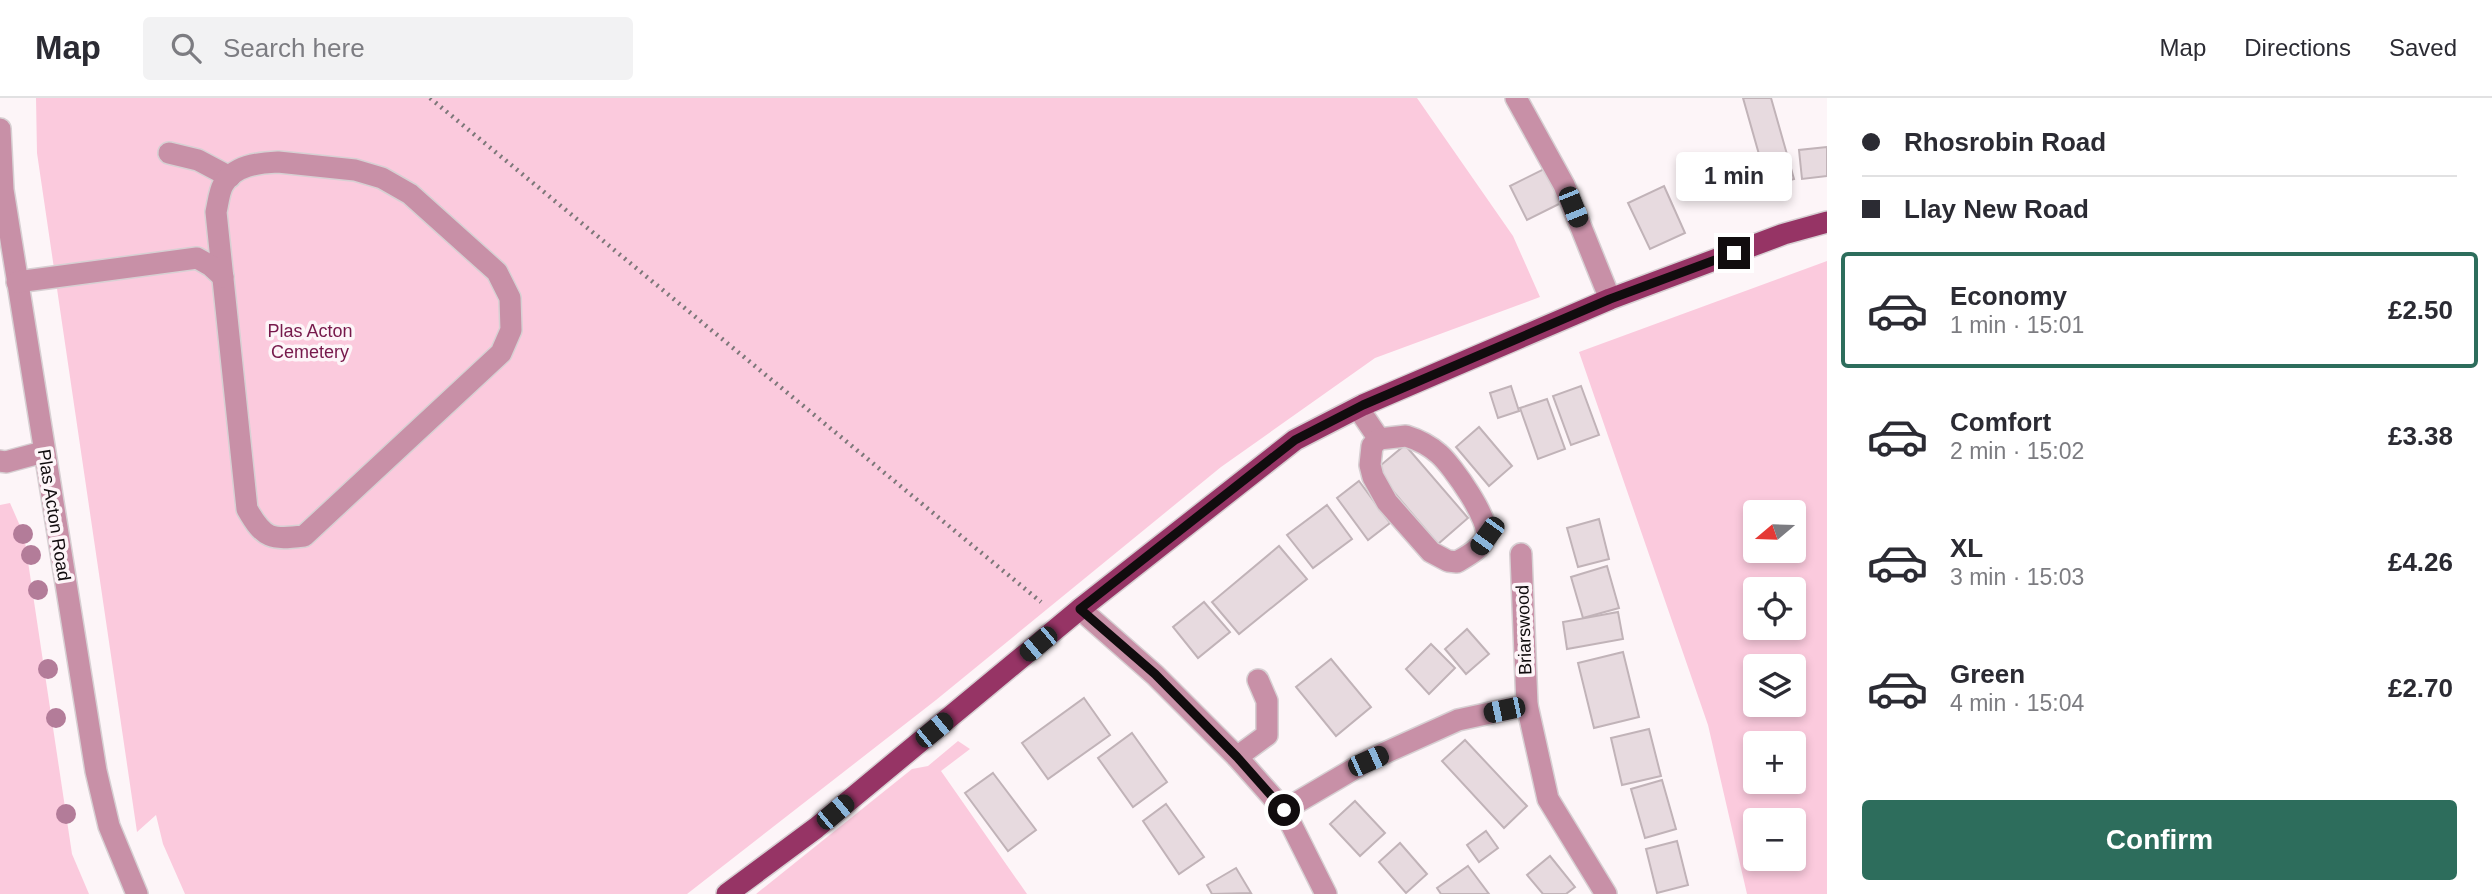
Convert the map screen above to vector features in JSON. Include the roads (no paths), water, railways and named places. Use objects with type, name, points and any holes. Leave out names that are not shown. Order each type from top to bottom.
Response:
[{"type":"main road","points":[[727,894],[816,828],[1080,609],[1295,440],[1358,408],[1610,299],[1784,234],[1827,222]]},
{"type":"street","points":[[1516,98],[1564,184],[1610,299]]},
{"type":"street","name":"Plas Acton Road","points":[[0,129],[3,190],[96,771],[109,826],[137,894]]},
{"type":"street","points":[[169,153],[198,160],[230,177]]},
{"type":"street","points":[[278,162],[355,170],[382,178],[410,194],[497,272],[510,298],[511,330],[501,354],[304,536],[278,539],[259,529],[247,509],[216,212],[223,184],[230,177],[237,169],[257,163],[278,162]]},
{"type":"street","points":[[17,282],[197,258],[211,265],[223,277]]},
{"type":"street","points":[[1358,408],[1379,439]]},
{"type":"street","points":[[1406,436],[1425,442],[1442,455],[1467,490],[1486,527],[1487,536],[1478,548],[1457,562],[1448,561],[1431,552],[1387,502],[1373,477],[1370,465],[1372,446],[1379,439],[1406,436]]},
{"type":"street","points":[[0,461],[6,462],[43,452]]},
{"type":"street","name":"Briarswood","points":[[1521,554],[1527,705],[1548,799],[1606,894]]},
{"type":"street","points":[[1080,609],[1155,674],[1237,757],[1284,810],[1326,894]]},
{"type":"street","points":[[1237,757],[1267,735],[1267,701],[1258,680]]},
{"type":"street","points":[[1284,810],[1368,761],[1458,720],[1527,705]]},
{"type":"park label","name":"Plas Acton Cemetery","points":[[310,341]]}]
